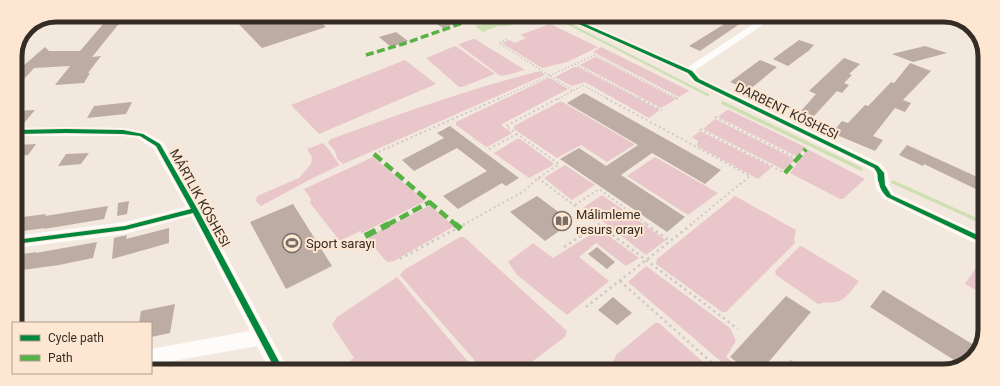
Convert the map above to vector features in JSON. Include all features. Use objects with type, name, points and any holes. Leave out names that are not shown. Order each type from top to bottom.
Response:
[{"type":"street","name":"DARBENT KÓSHESI","points":[[577,22],[690,72],[697,80],[876,167],[881,173],[880,181],[882,188],[889,196],[978,238]]},
{"type":"street","points":[[690,72],[692,67],[762,22]]},
{"type":"street","name":"MÁRTLIK KÓSHESI","points":[[22,132],[123,132],[140,135],[158,145],[195,210],[276,364]]},
{"type":"street","points":[[22,241],[125,228],[195,210]]},
{"type":"street","points":[[152,357],[261,337]]},
{"type":"path","points":[[507,39],[499,42],[572,90]]},
{"type":"path","points":[[374,154],[594,55],[679,98]]},
{"type":"path","points":[[575,64],[662,110]]},
{"type":"path","points":[[400,259],[524,191],[538,178],[559,164],[506,126],[582,85],[750,176],[648,260],[586,307]]},
{"type":"path","points":[[716,117],[798,159]]},
{"type":"path","points":[[700,129],[785,173]]},
{"type":"path","points":[[489,149],[517,134]]},
{"type":"path","points":[[538,178],[738,329]]},
{"type":"path","points":[[575,205],[599,189],[670,241]]},
{"type":"path","points":[[564,248],[600,224]]},
{"type":"path","points":[[620,281],[713,364]]},
{"type":"path","points":[[789,364],[792,360]]},
{"type":"shaded area","points":[[492,22],[516,23],[508,26],[498,26],[483,32],[475,26]]},
{"type":"shaded area","points":[[550,24],[598,47],[567,62],[542,68],[502,43],[509,40],[515,43],[526,38],[520,35]]},
{"type":"shaded area","points":[[473,39],[525,70],[503,76],[499,75],[459,45]]},
{"type":"shaded area","points":[[455,46],[495,74],[459,87],[426,58]]},
{"type":"shaded area","points":[[601,47],[689,91],[679,97],[593,52]]},
{"type":"shaded area","points":[[595,57],[676,99],[661,108],[580,65]]},
{"type":"shaded area","points":[[405,60],[436,84],[319,134],[291,105]]},
{"type":"shaded area","points":[[574,67],[578,67],[660,110],[649,118],[585,82],[572,86],[555,77]]},
{"type":"shaded area","points":[[540,71],[545,75],[343,164],[337,159],[335,151],[328,143],[331,139],[435,102]]},
{"type":"shaded area","points":[[548,78],[568,89],[502,124],[502,126],[512,133],[489,146],[486,147],[456,125],[456,122]]},
{"type":"shaded area","points":[[561,101],[634,145],[607,162],[581,145],[557,158],[514,129],[514,126]]},
{"type":"shaded area","points":[[727,110],[805,147],[798,157],[718,117]]},
{"type":"shaded area","points":[[715,119],[795,160],[785,170],[782,169],[703,129]]},
{"type":"shaded area","points":[[700,131],[770,166],[771,168],[758,179],[697,146],[698,141],[692,137]]},
{"type":"shaded area","points":[[517,139],[520,139],[553,163],[553,165],[529,178],[494,153]]},
{"type":"shaded area","points":[[323,143],[340,165],[261,206],[256,201],[257,196],[299,178],[311,164],[312,157],[307,149]]},
{"type":"shaded area","points":[[807,150],[865,179],[843,199],[840,199],[790,173]]},
{"type":"shaded area","points":[[373,157],[425,201],[362,233],[360,231],[340,241],[310,203],[311,199],[304,189]]},
{"type":"shaded area","points":[[655,157],[718,193],[688,215],[627,176]]},
{"type":"shaded area","points":[[565,165],[595,185],[572,200],[544,178]]},
{"type":"shaded area","points":[[602,195],[666,240],[646,255],[584,207]]},
{"type":"shaded area","points":[[735,196],[796,230],[794,239],[795,243],[726,312],[722,312],[656,264],[657,259]]},
{"type":"shaded area","points":[[431,206],[453,225],[453,227],[394,261],[387,262],[368,241],[369,236]]},
{"type":"shaded area","points":[[598,230],[602,231],[639,258],[626,266],[596,243],[579,257],[609,281],[567,315],[517,275],[508,262],[533,243],[553,258]]},
{"type":"shaded area","points":[[460,237],[464,237],[567,331],[565,337],[529,364],[478,364],[400,275],[404,270]]},
{"type":"shaded area","points":[[800,246],[859,281],[842,300],[818,304],[776,275],[775,271]]},
{"type":"shaded area","points":[[978,265],[978,291],[965,284]]},
{"type":"shaded area","points":[[646,266],[730,328],[736,341],[726,357],[735,364],[724,364],[628,282]]},
{"type":"shaded area","points":[[397,277],[470,364],[346,364],[354,358],[332,325],[337,317]]},
{"type":"shaded area","points":[[655,323],[659,323],[705,364],[616,364],[613,362],[616,355]]},
{"type":"building","points":[[105,22],[120,22],[92,57],[101,56],[88,73],[90,73],[84,83],[55,85],[70,66],[34,68],[22,81],[22,67],[45,47],[49,51],[80,51]]},
{"type":"building","points":[[237,22],[320,22],[326,27],[262,48]]},
{"type":"building","points":[[434,22],[459,22],[443,28]]},
{"type":"building","points":[[728,22],[741,23],[700,51],[689,46]]},
{"type":"building","points":[[396,32],[408,41],[391,47],[379,37]]},
{"type":"building","points":[[799,40],[814,45],[811,49],[788,66],[773,59]]},
{"type":"building","points":[[925,46],[947,53],[913,62],[892,54]]},
{"type":"building","points":[[844,58],[860,64],[849,74],[852,75],[844,83],[849,85],[842,93],[837,91],[814,116],[801,111],[816,94],[809,91]]},
{"type":"building","points":[[760,60],[777,67],[749,90],[730,82]]},
{"type":"building","points":[[910,63],[931,71],[903,100],[911,103],[905,112],[895,108],[873,136],[883,140],[875,151],[832,133],[842,121],[848,123],[865,105],[868,106],[891,82],[894,83]]},
{"type":"building","points":[[584,93],[721,170],[705,184],[652,153],[621,175],[685,217],[667,232],[560,159],[579,148],[606,166],[638,145],[567,103]]},
{"type":"building","points":[[132,102],[126,114],[87,118],[94,106]]},
{"type":"building","points":[[35,110],[24,123],[22,123],[22,111]]},
{"type":"building","points":[[450,126],[519,178],[506,186],[502,183],[458,209],[443,196],[487,171],[457,148],[414,171],[402,160],[444,138],[437,133]]},
{"type":"building","points":[[36,144],[28,155],[22,155],[22,145]]},
{"type":"building","points":[[907,145],[978,177],[978,190],[924,164],[923,166],[899,155]]},
{"type":"building","points":[[89,153],[81,164],[58,166],[66,154]]},
{"type":"building","points":[[537,196],[572,222],[545,241],[510,212]]},
{"type":"building","points":[[129,201],[127,214],[117,216],[118,203]]},
{"type":"building","points":[[293,204],[332,266],[286,289],[250,222]]},
{"type":"building","points":[[108,206],[104,219],[22,231],[22,217],[46,214],[45,216]]},
{"type":"building","points":[[169,228],[169,243],[112,259],[114,238],[127,235],[126,239]]},
{"type":"building","points":[[97,242],[93,258],[59,265],[22,270],[22,254],[37,252],[36,253]]},
{"type":"building","points":[[597,247],[615,262],[607,269],[588,254]]},
{"type":"building","points":[[883,290],[974,345],[966,356],[956,361],[870,307]]},
{"type":"building","points":[[786,296],[811,312],[767,364],[739,364],[730,357]]},
{"type":"building","points":[[613,297],[632,313],[617,325],[598,310]]},
{"type":"building","points":[[175,304],[170,333],[152,337],[152,322],[139,322],[141,311]]},
{"type":"waterway","points":[[565,22],[708,95]]},
{"type":"waterway","points":[[723,103],[861,169]]},
{"type":"waterway","points":[[893,182],[978,220]]},
{"type":"marked path","points":[[366,55],[403,44],[465,22]]},
{"type":"marked path","points":[[785,173],[806,149]]},
{"type":"marked path","points":[[374,154],[461,229]]},
{"type":"marked path","points":[[365,236],[430,202]]},
{"type":"cycle path","points":[[577,22],[690,72],[697,80],[876,167],[881,173],[882,185],[889,196],[978,239]]},
{"type":"cycle path","points":[[22,132],[123,132],[141,135],[158,145],[195,210],[276,364]]},
{"type":"cycle path","points":[[22,241],[125,228],[195,210]]},
{"type":"place","name":"Málimleme resurs orayı","points":[[562,221]]},
{"type":"place","name":"Sport sarayı","points":[[292,243]]}]
